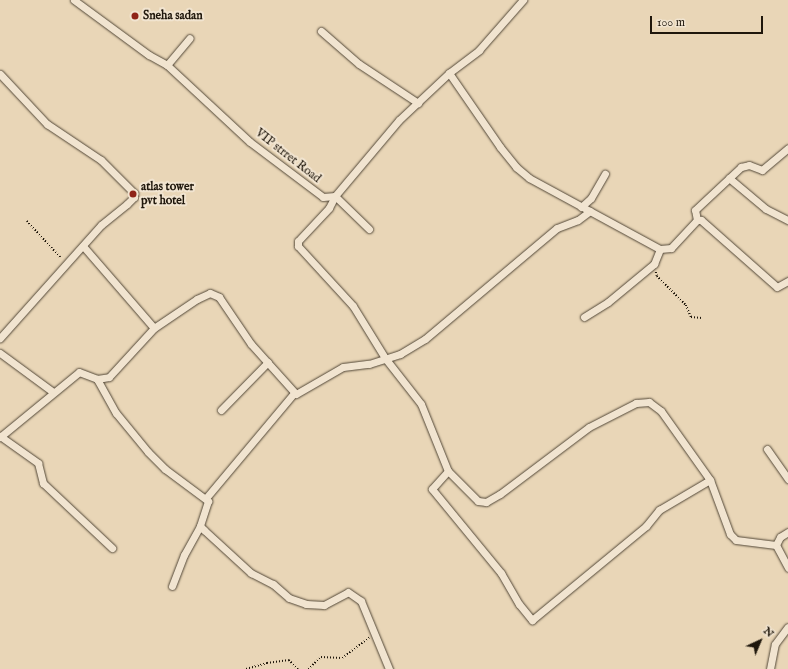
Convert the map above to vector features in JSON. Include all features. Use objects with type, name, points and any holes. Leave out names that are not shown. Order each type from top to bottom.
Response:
[{"type":"street","name":"VIP strret Road","points":[[74,0],[149,55],[167,65],[250,142],[323,197],[335,196]]},
{"type":"street","points":[[523,0],[479,50],[449,73],[399,120],[335,196],[329,208],[298,242],[298,246],[353,306],[384,358],[421,404],[448,471],[478,501],[486,502],[589,427],[636,403],[649,402],[661,411],[710,480],[726,526],[736,540],[776,545]]},
{"type":"street","points":[[321,31],[359,64],[418,103]]},
{"type":"street","points":[[167,65],[190,38]]},
{"type":"street","points":[[449,73],[516,167],[529,178],[660,249],[672,248],[697,220]]},
{"type":"street","points":[[0,74],[47,124],[101,160],[134,193],[134,197],[106,219],[0,338]]},
{"type":"street","points":[[697,220],[695,210],[745,165],[762,170],[788,148]]},
{"type":"street","points":[[581,206],[591,198],[605,174]]},
{"type":"street","points":[[729,178],[766,209],[788,220]]},
{"type":"street","points":[[335,196],[369,229]]},
{"type":"street","points":[[206,498],[294,393],[343,367],[369,364],[400,354],[425,339],[557,228],[590,211]]},
{"type":"street","points":[[697,220],[707,223],[777,287],[788,281]]},
{"type":"street","points":[[83,246],[154,328]]},
{"type":"street","points":[[584,317],[608,302],[654,264],[660,249]]},
{"type":"street","points":[[112,548],[43,483],[38,463],[0,436],[79,372],[97,379],[109,377],[154,328],[197,299],[210,293],[219,297],[251,344],[294,393]]},
{"type":"street","points":[[0,353],[53,392]]},
{"type":"street","points":[[221,410],[268,362]]},
{"type":"street","points":[[97,379],[116,413],[148,452],[165,469],[206,498],[208,505],[200,526],[184,555],[172,586]]},
{"type":"street","points":[[767,449],[788,479]]},
{"type":"street","points":[[448,471],[432,489],[501,573],[518,604],[532,620],[646,526],[660,510],[710,480]]},
{"type":"street","points":[[200,526],[251,573],[273,584],[289,598],[306,604],[324,604],[348,592],[361,601],[389,669]]},
{"type":"street","points":[[776,545],[780,537],[788,532]]},
{"type":"street","points":[[776,545],[788,568]]},
{"type":"street","points":[[770,669],[775,644],[788,627]]},
{"type":"path","points":[[27,221],[66,264]]},
{"type":"path","points":[[654,264],[657,276],[686,305],[690,317],[702,318]]},
{"type":"path","points":[[308,669],[321,658],[342,658],[373,636]]},
{"type":"path","points":[[246,669],[267,663],[289,660],[298,669]]},
{"type":"place","name":"Sneha sadan","points":[[135,16]]},
{"type":"place","name":"atlas tower pvt hotel","points":[[133,194]]}]
